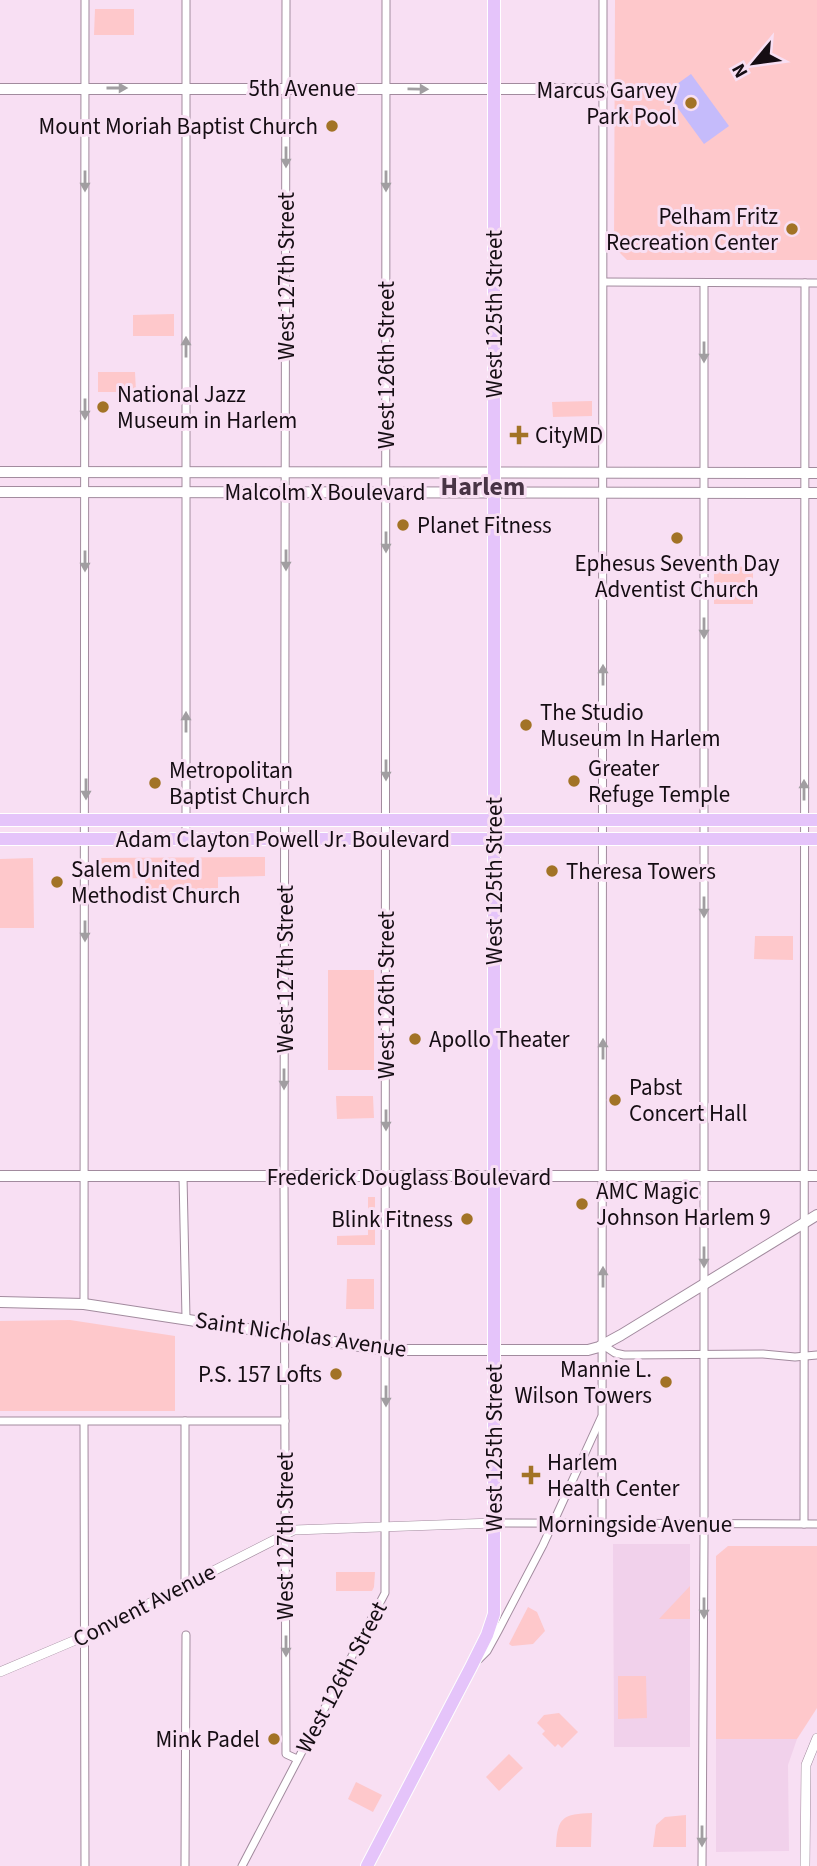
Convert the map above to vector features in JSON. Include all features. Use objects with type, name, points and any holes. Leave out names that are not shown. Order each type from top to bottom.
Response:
[{"type":"main road","name":"West 125th Street","points":[[367,1866],[493,1620],[494,0]]},
{"type":"main road","name":"5th Avenue","points":[[0,89],[603,89]]},
{"type":"main road","name":"Malcolm X Boulevard","points":[[0,472],[817,473]]},
{"type":"main road","name":"Malcolm X Boulevard","points":[[0,492],[811,493]]},
{"type":"main road","name":"Adam Clayton Powell Jr. Boulevard","points":[[0,820],[811,820]]},
{"type":"main road","name":"Adam Clayton Powell Jr. Boulevard","points":[[0,839],[811,839]]},
{"type":"main road","name":"Frederick Douglass Boulevard","points":[[0,1176],[811,1176]]},
{"type":"main road","name":"Saint Nicholas Avenue","points":[[0,1302],[84,1304],[386,1350],[587,1350],[603,1345],[817,1215]]},
{"type":"street","points":[[84,1304],[85,0]]},
{"type":"street","points":[[186,0],[186,839]]},
{"type":"street","name":"West 127th Street","points":[[286,0],[286,1754],[297,1759]]},
{"type":"street","name":"West 126th Street","points":[[242,1866],[384,1595],[386,0]]},
{"type":"street","points":[[603,0],[603,1524]]},
{"type":"street","points":[[604,282],[817,283]]},
{"type":"street","points":[[702,1866],[704,283]]},
{"type":"street","points":[[804,1524],[804,1223],[811,1176],[811,493],[805,473],[805,283]]},
{"type":"street","points":[[183,1176],[186,1318]]},
{"type":"street","points":[[603,1345],[621,1355],[817,1354]]},
{"type":"street","name":"West 125th Street","points":[[471,1667],[487,1651],[543,1545],[602,1416]]},
{"type":"street","points":[[0,1421],[285,1422]]},
{"type":"street","points":[[185,1421],[185,1584]]},
{"type":"street","points":[[85,1422],[85,1866]]},
{"type":"street","name":"Morningside Avenue","points":[[286,1533],[298,1528],[494,1523],[817,1524]]},
{"type":"street","name":"Convent Avenue","points":[[0,1672],[85,1636],[286,1533]]},
{"type":"street","points":[[185,1866],[186,1635]]},
{"type":"street","points":[[805,1866],[806,1765],[817,1738]]},
{"type":"shaded area","points":[[615,0],[817,0],[817,260],[627,260],[614,247]]},
{"type":"shaded area","points":[[95,9],[134,9],[134,35],[94,35]]},
{"type":"shaded area","points":[[691,74],[729,126],[704,144],[666,92]]},
{"type":"shaded area","points":[[174,314],[174,336],[133,336],[133,315]]},
{"type":"shaded area","points":[[98,372],[135,372],[136,392],[98,392]]},
{"type":"shaded area","points":[[592,401],[592,416],[553,417],[552,402]]},
{"type":"shaded area","points":[[714,566],[753,567],[753,604],[714,604]]},
{"type":"shaded area","points":[[265,857],[265,876],[218,877],[218,892],[146,892],[145,878],[97,879],[96,858]]},
{"type":"shaded area","points":[[33,858],[34,928],[0,928],[0,859]]},
{"type":"shaded area","points":[[755,936],[793,936],[793,960],[754,959]]},
{"type":"shaded area","points":[[328,970],[374,970],[374,1070],[328,1070]]},
{"type":"shaded area","points":[[336,1096],[373,1096],[374,1118],[337,1119]]},
{"type":"shaded area","points":[[368,1197],[375,1197],[375,1245],[337,1245],[337,1236],[368,1235]]},
{"type":"shaded area","points":[[347,1279],[374,1279],[374,1309],[346,1309]]},
{"type":"shaded area","points":[[70,1320],[175,1336],[175,1411],[0,1411],[0,1321]]},
{"type":"shaded area","points":[[613,1544],[690,1544],[690,1747],[614,1747]]},
{"type":"shaded area","points":[[728,1546],[817,1546],[817,1708],[797,1739],[716,1739],[716,1556]]},
{"type":"shaded area","points":[[336,1572],[375,1572],[374,1587],[372,1591],[336,1591]]},
{"type":"shaded area","points":[[690,1586],[690,1619],[659,1619]]},
{"type":"shaded area","points":[[528,1607],[537,1612],[545,1631],[533,1644],[512,1646],[509,1644]]},
{"type":"shaded area","points":[[618,1676],[646,1676],[647,1718],[618,1719]]},
{"type":"shaded area","points":[[559,1713],[578,1732],[562,1748],[558,1744],[555,1747],[542,1734],[545,1731],[537,1723],[544,1715]]},
{"type":"shaded area","points":[[716,1739],[797,1739],[788,1765],[789,1851],[716,1852]]},
{"type":"shaded area","points":[[509,1754],[523,1768],[499,1791],[486,1777]]},
{"type":"shaded area","points":[[356,1782],[382,1795],[373,1812],[348,1799]]},
{"type":"shaded area","points":[[592,1813],[591,1847],[556,1847],[558,1829],[564,1819]]},
{"type":"shaded area","points":[[686,1815],[686,1847],[653,1847],[656,1825],[665,1817]]},
{"type":"place","name":"Marcus Garvey Park Pool","points":[[691,103]]},
{"type":"place","name":"Mount Moriah Baptist Church","points":[[332,126]]},
{"type":"place","name":"Pelham Fritz Recreation Center","points":[[792,229]]},
{"type":"place","name":"National Jazz Museum in Harlem","points":[[103,407]]},
{"type":"place","name":"CityMD","points":[[519,435]]},
{"type":"place","name":"Planet Fitness","points":[[403,525]]},
{"type":"place","name":"Ephesus Seventh Day Adventist Church","points":[[677,538]]},
{"type":"place","name":"The Studio Museum In Harlem","points":[[526,725]]},
{"type":"place","name":"Greater Refuge Temple","points":[[574,781]]},
{"type":"place","name":"Metropolitan Baptist Church","points":[[155,783]]},
{"type":"place","name":"Theresa Towers","points":[[552,871]]},
{"type":"place","name":"Salem United Methodist Church","points":[[57,882]]},
{"type":"place","name":"Apollo Theater","points":[[415,1039]]},
{"type":"place","name":"Pabst Concert Hall","points":[[615,1100]]},
{"type":"place","name":"AMC Magic Johnson Harlem 9","points":[[582,1204]]},
{"type":"place","name":"Blink Fitness","points":[[467,1219]]},
{"type":"place","name":"P.S. 157 Lofts","points":[[336,1374]]},
{"type":"place","name":"Mannie L. Wilson Towers","points":[[666,1382]]},
{"type":"place","name":"Harlem Health Center","points":[[531,1475]]},
{"type":"place","name":"Mink Padel","points":[[274,1739]]},
{"type":"district","name":"Harlem","points":[[483,486]]}]
